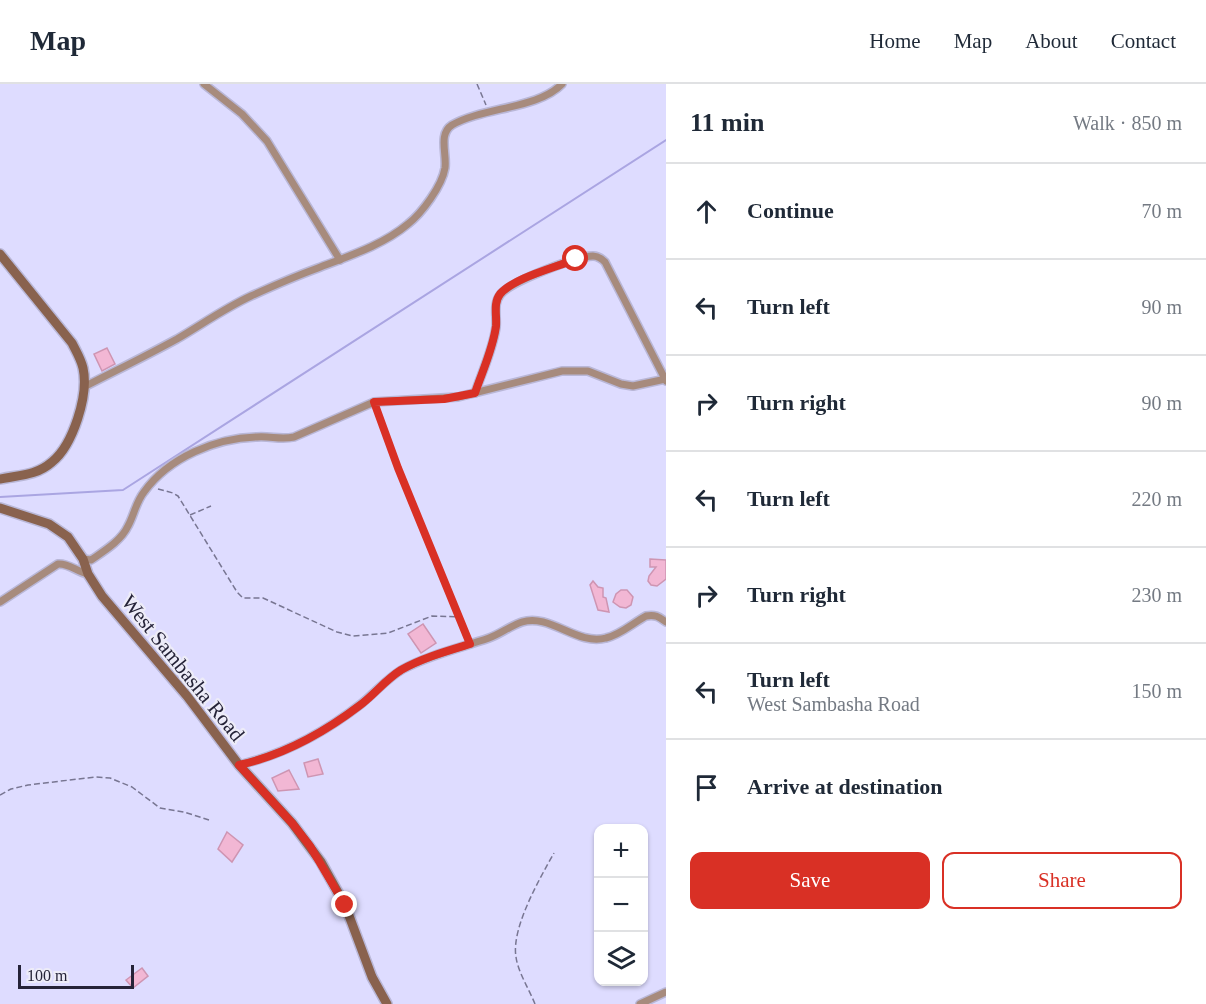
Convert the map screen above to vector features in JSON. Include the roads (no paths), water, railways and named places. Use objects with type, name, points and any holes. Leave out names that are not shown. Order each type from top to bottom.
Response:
[{"type":"street","points":[[204,84],[242,114],[267,141],[340,260]]},
{"type":"street","points":[[84,387],[174,340],[248,297],[340,260],[377,243],[408,225],[422,210],[440,182],[445,167],[444,135],[452,125],[545,96],[554,92],[562,84]]},
{"type":"street","points":[[0,254],[72,343],[83,368],[84,387],[78,416],[69,441],[62,452],[51,463],[27,476],[0,479]]},
{"type":"street","points":[[83,559],[91,560],[117,541],[127,529],[138,502],[148,486],[172,465],[206,447],[244,437],[260,436],[281,440],[292,438],[374,402],[444,399],[475,393],[533,377],[571,370],[591,371],[621,384],[633,386],[666,379],[605,262],[600,257],[592,256],[576,259],[537,274],[512,286],[499,296],[496,305],[496,328],[475,393]]},
{"type":"street","name":"West Sambasha Road","points":[[0,508],[39,520],[62,531],[76,546],[88,574],[102,596],[187,696],[239,765],[292,823],[321,862],[345,905],[372,977],[387,1004]]},
{"type":"street","points":[[0,602],[58,564],[64,563],[78,572],[88,574]]},
{"type":"street","points":[[239,765],[266,759],[291,749],[324,730],[359,706],[404,669],[530,620],[576,634],[604,639],[652,614],[666,622]]},
{"type":"street","points":[[640,1004],[666,992]]},
{"type":"waterway","points":[[0,497],[123,490],[666,140]]}]
